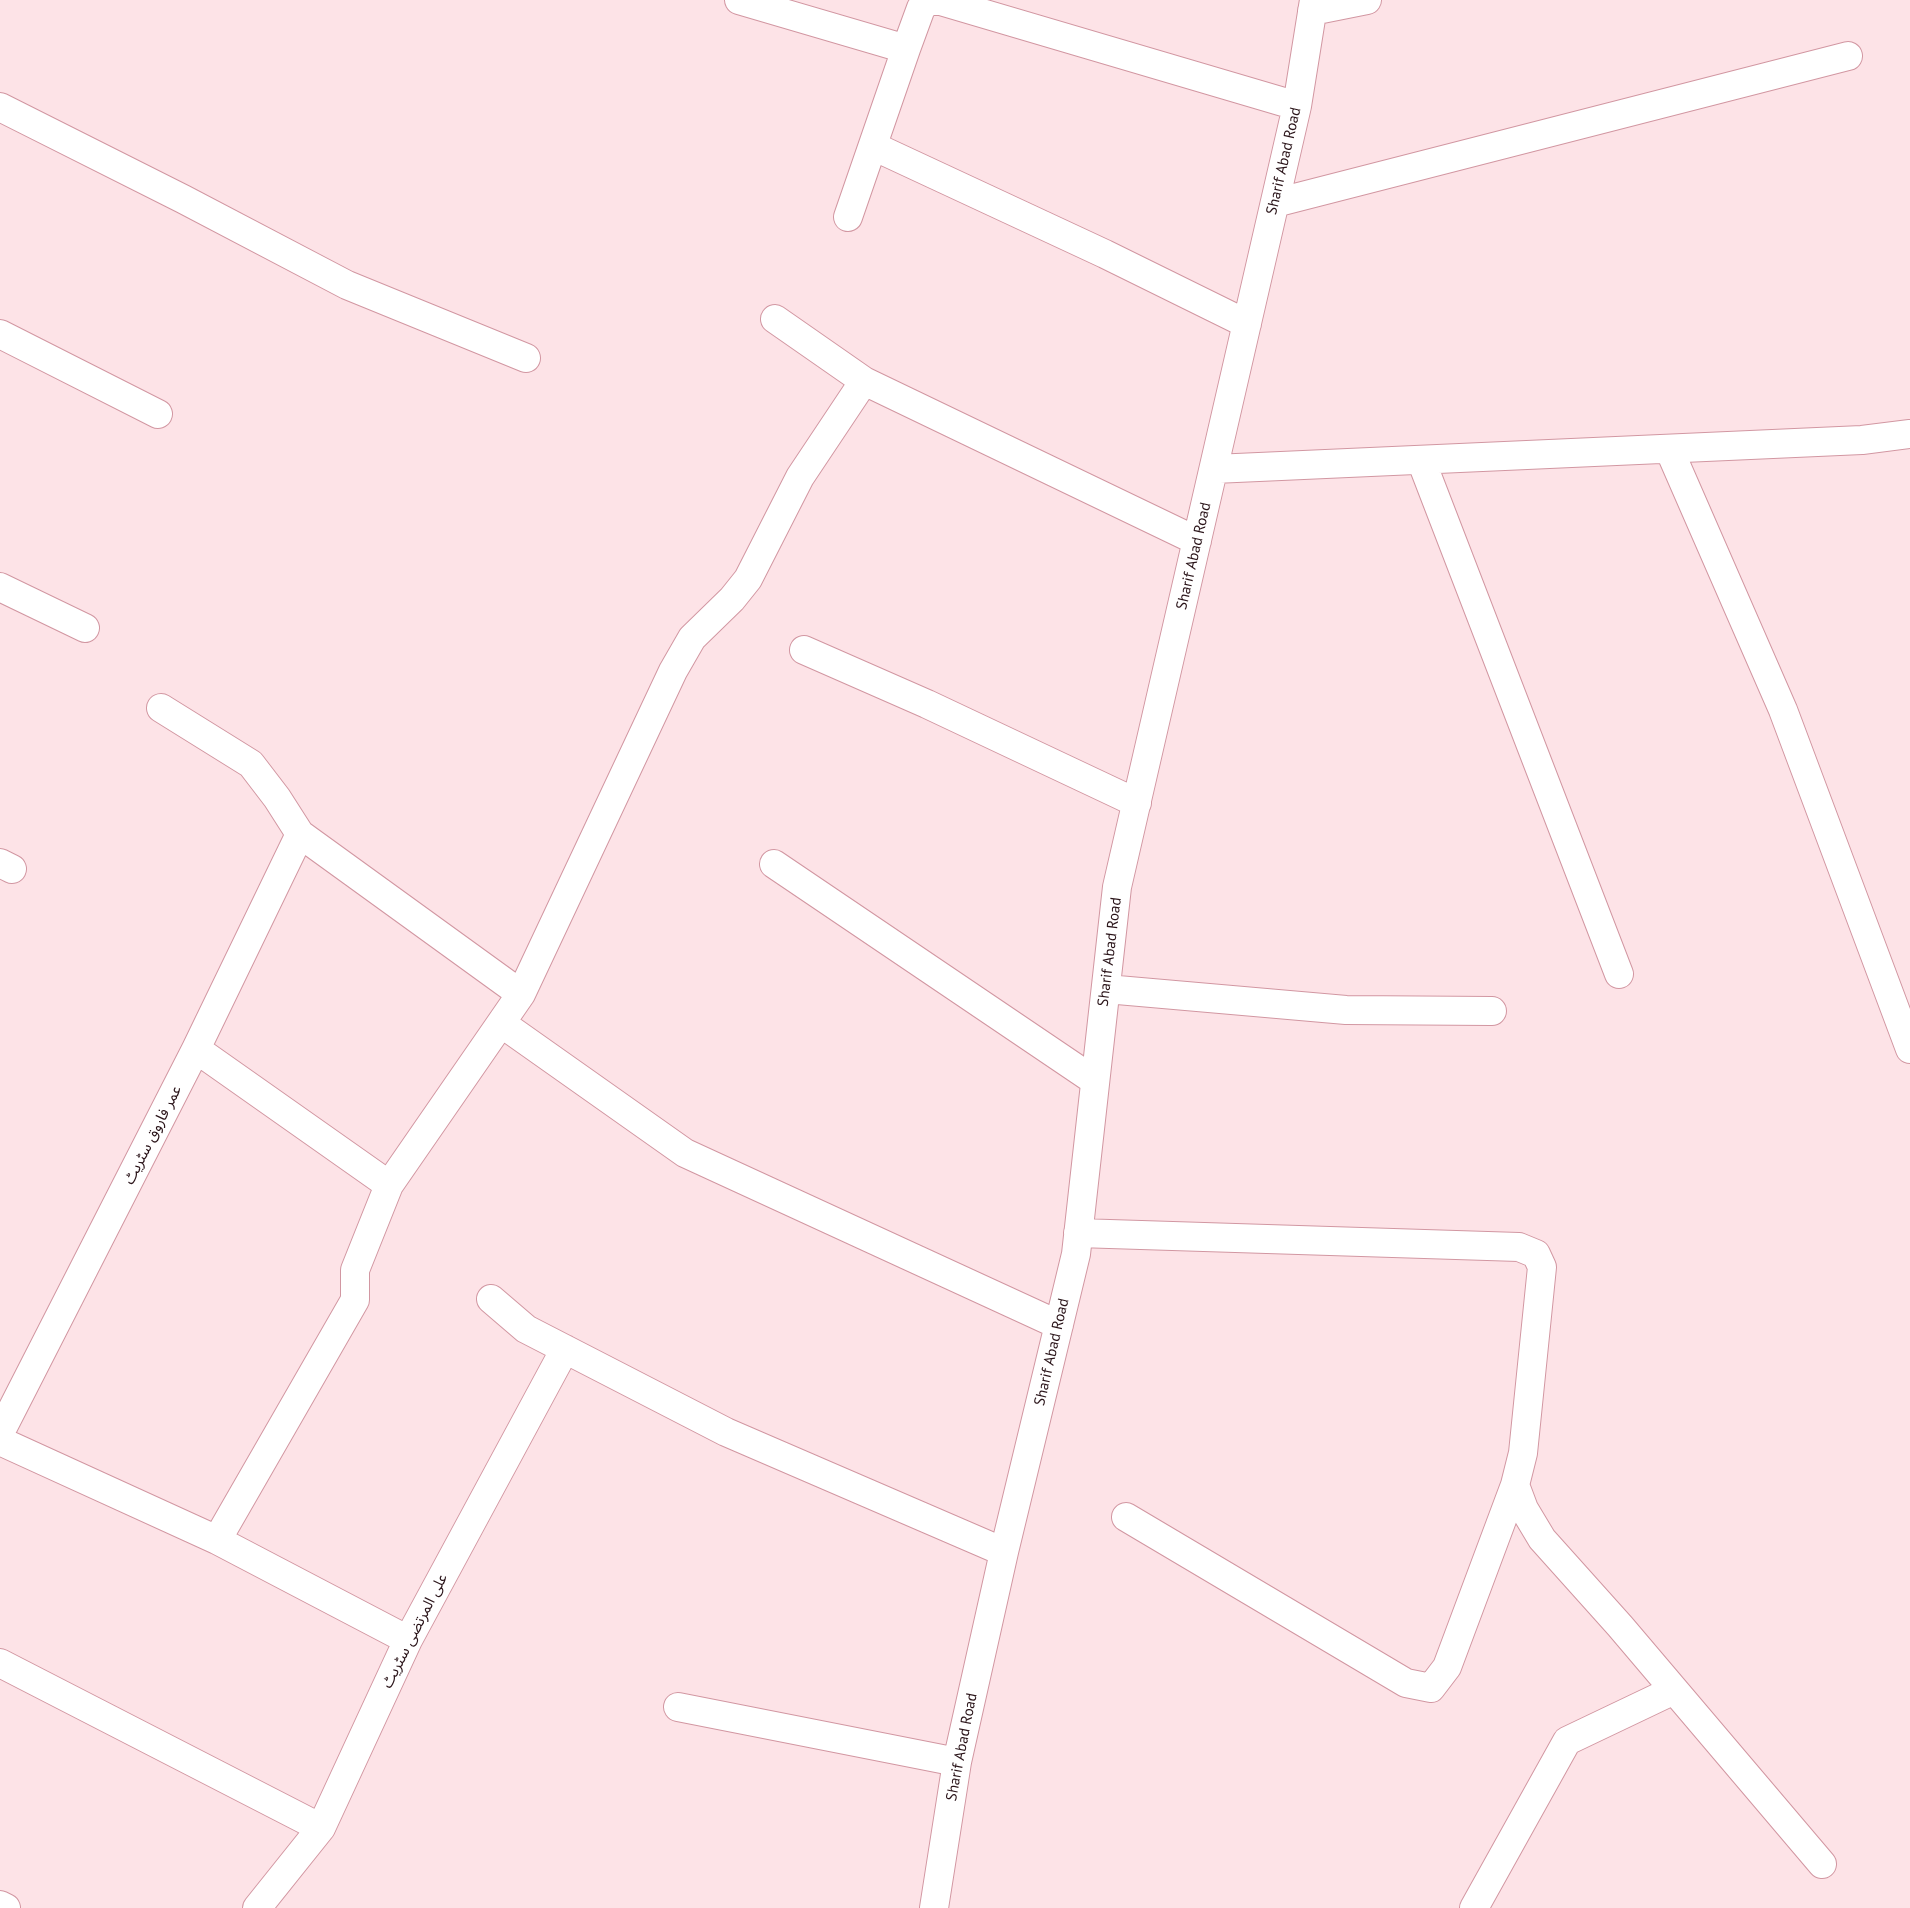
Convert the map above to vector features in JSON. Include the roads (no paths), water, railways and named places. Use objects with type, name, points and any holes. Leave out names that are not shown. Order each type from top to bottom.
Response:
[{"type":"street","points":[[739,0],[906,49]]},
{"type":"street","points":[[1313,6],[1366,0]]},
{"type":"street","points":[[848,217],[921,8],[928,1],[941,1],[1297,106]]},
{"type":"street","name":"Sharif Abad Road","points":[[934,1908],[957,1762],[1004,1552],[1076,1254],[1117,887],[1297,106],[1313,6]]},
{"type":"street","points":[[1275,203],[1848,56]]},
{"type":"street","points":[[0,107],[183,199],[347,285],[526,358]]},
{"type":"street","points":[[873,146],[1105,254],[1247,324]]},
{"type":"street","points":[[775,319],[864,381],[1197,541]]},
{"type":"street","points":[[0,334],[158,414]]},
{"type":"street","points":[[217,1540],[355,1300],[356,1270],[389,1185],[521,994],[673,671],[692,638],[732,599],[748,579],[800,477],[864,381]]},
{"type":"street","points":[[1214,470],[1862,440],[1910,434]]},
{"type":"street","points":[[1669,449],[1783,710],[1910,1049]]},
{"type":"street","points":[[1421,460],[1619,974]]},
{"type":"street","points":[[0,586],[85,628]]},
{"type":"street","points":[[804,650],[927,704],[1137,803]]},
{"type":"street","points":[[161,708],[251,764],[277,798],[300,834],[521,994]]},
{"type":"street","name":"عمر فاروق سٹریٹ","points":[[0,1433],[196,1049],[300,834]]},
{"type":"street","points":[[774,864],[1095,1081]]},
{"type":"street","points":[[1106,989],[1346,1010],[1492,1011]]},
{"type":"street","points":[[501,1023],[685,1153],[1059,1325]]},
{"type":"street","points":[[196,1049],[389,1185]]},
{"type":"street","points":[[1078,1233],[1519,1247],[1536,1254],[1542,1267],[1523,1453],[1515,1484],[1447,1667],[1431,1688],[1406,1683],[1126,1517]]},
{"type":"street","points":[[491,1299],[526,1329],[726,1432],[1004,1552]]},
{"type":"street","name":"علی المرتضی سٹریٹ","points":[[257,1908],[321,1828],[408,1640],[565,1348]]},
{"type":"street","points":[[0,1441],[217,1540],[408,1640]]},
{"type":"street","points":[[1515,1484],[1524,1509],[1542,1539],[1620,1626],[1822,1864]]},
{"type":"street","points":[[0,1663],[321,1828]]},
{"type":"street","points":[[1474,1908],[1567,1741],[1674,1690]]},
{"type":"street","points":[[678,1707],[957,1762]]},
{"type":"street","points":[[0,1905],[6,1908]]}]
